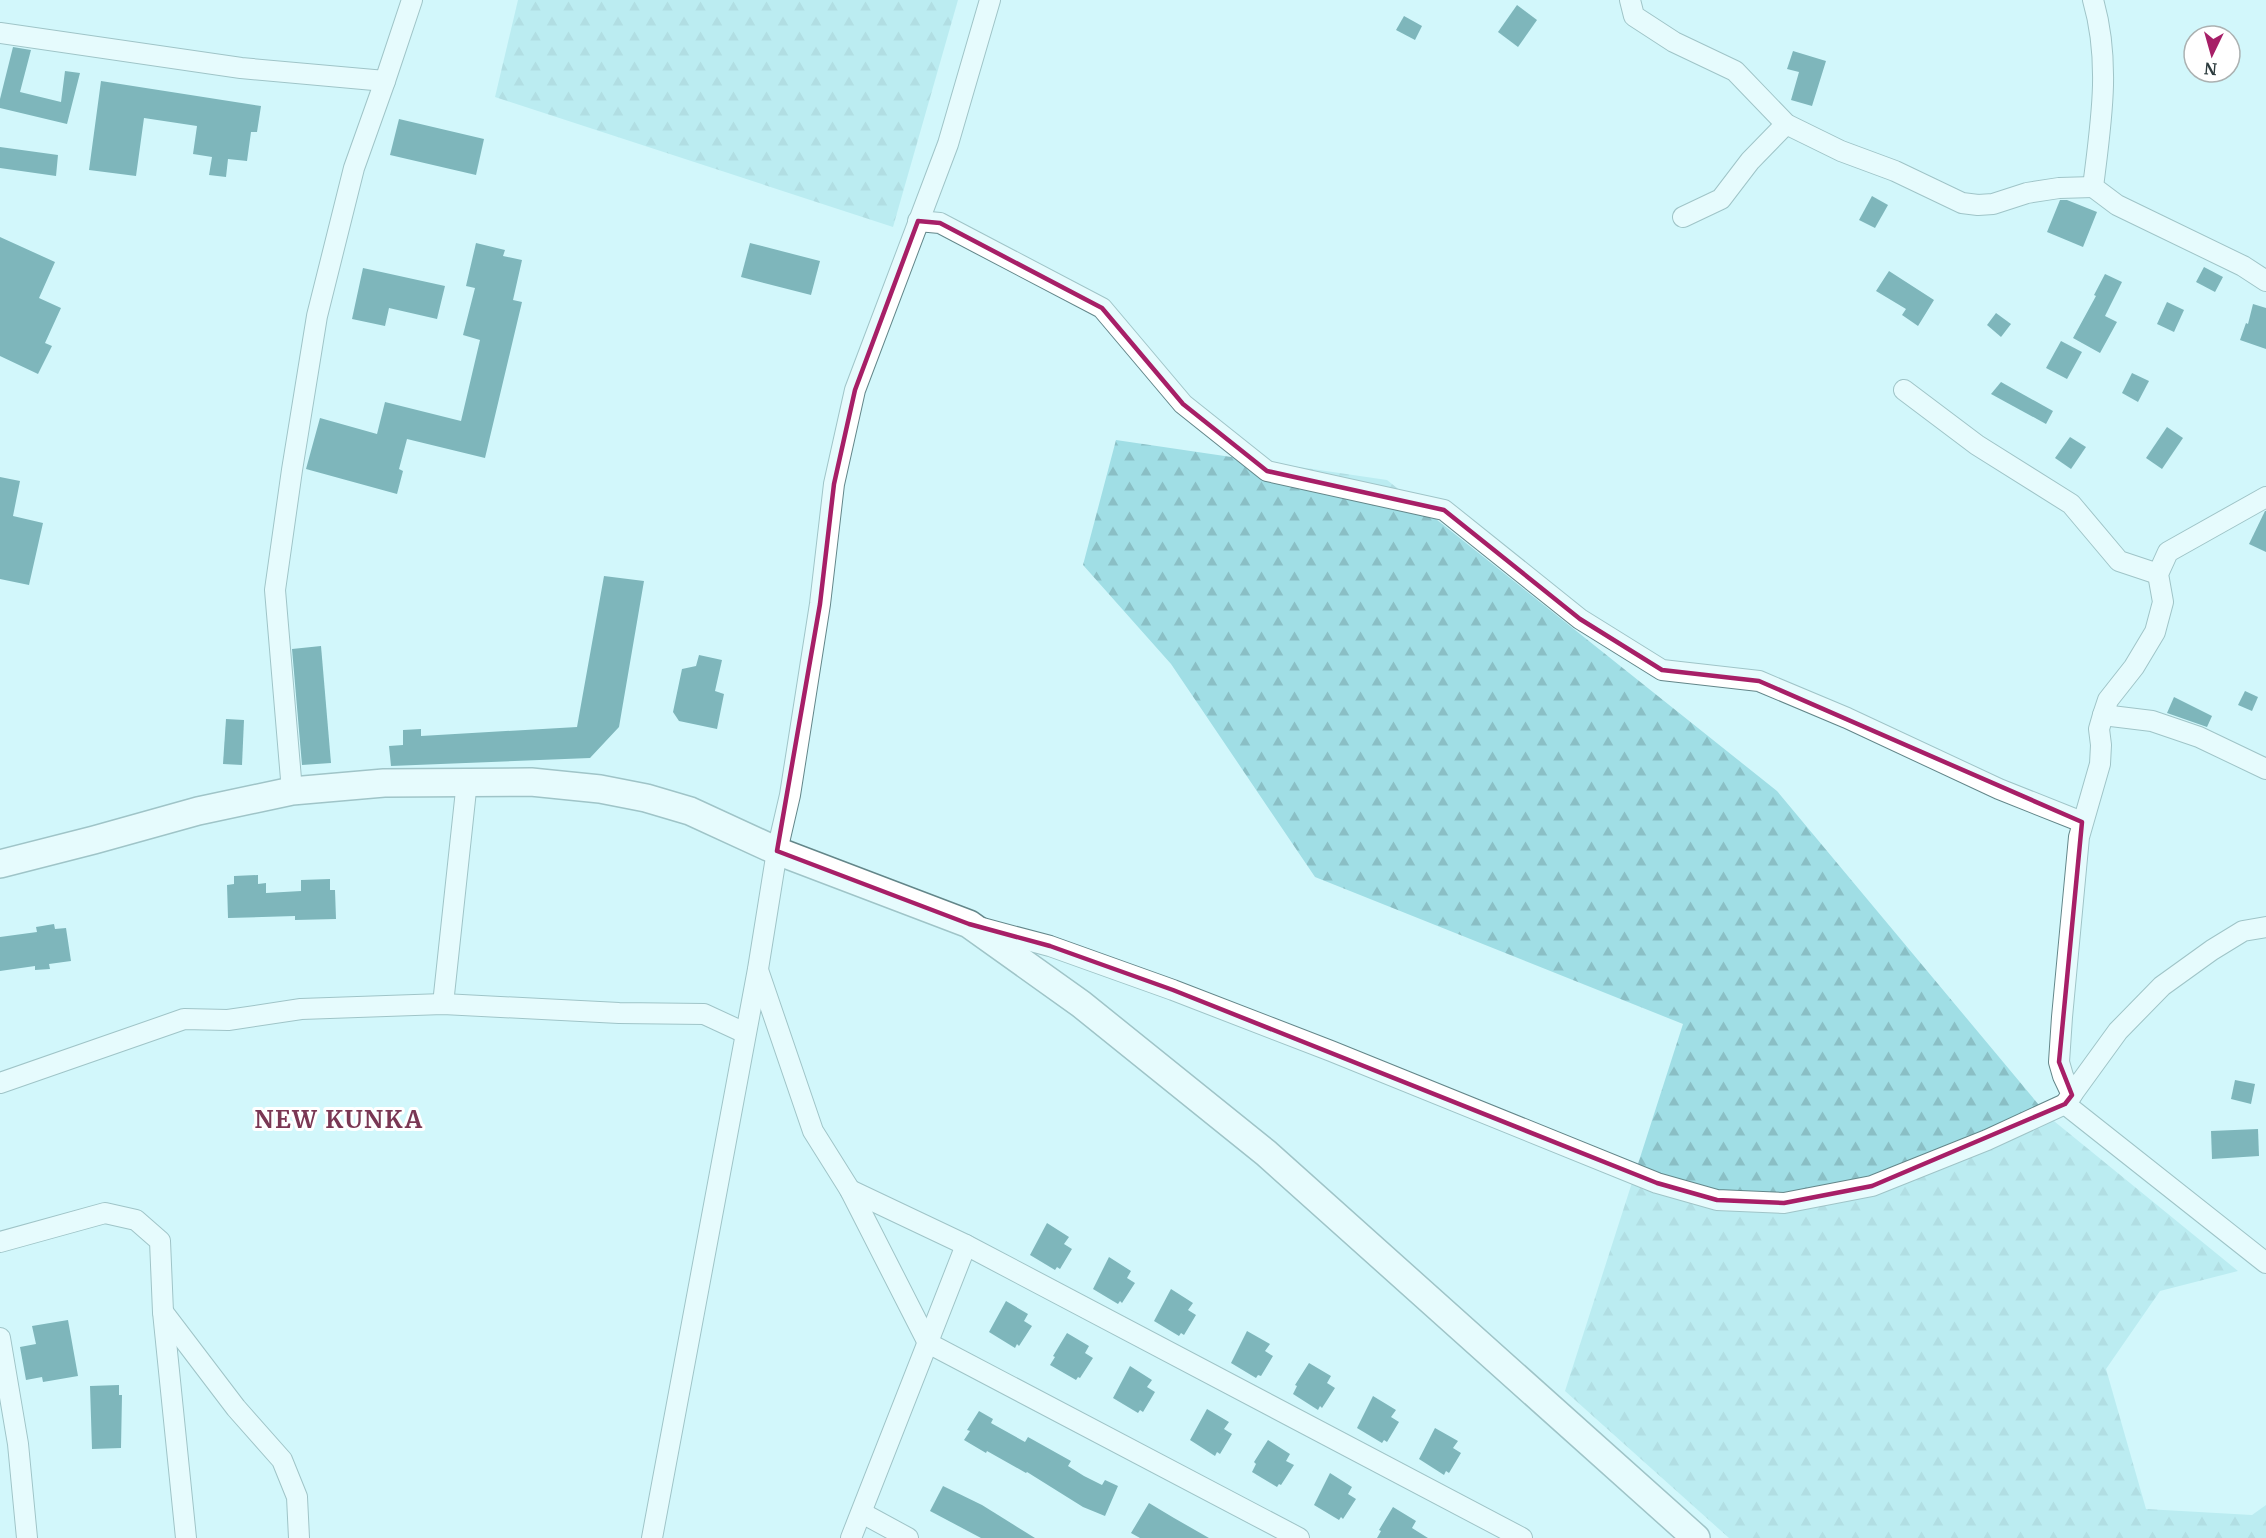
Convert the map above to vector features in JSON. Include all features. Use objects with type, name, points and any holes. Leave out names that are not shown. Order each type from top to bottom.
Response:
[{"type":"street","points":[[292,791],[274,590],[317,316],[354,168],[412,0]]},
{"type":"street","points":[[652,1538],[758,969],[777,850],[790,795],[816,626],[834,484],[850,411],[855,390],[948,144],[990,0]]},
{"type":"street","points":[[1630,0],[1634,16],[1674,42],[1735,71],[1786,124],[1849,155],[1895,171],[1962,202],[1978,205],[1993,204],[2027,193],[2059,188],[2093,187],[2117,205],[2243,266],[2266,281]]},
{"type":"street","points":[[2093,0],[2103,42],[2104,69],[2101,124],[2093,187]]},
{"type":"street","points":[[0,33],[241,68],[385,81]]},
{"type":"street","points":[[1683,217],[1721,199],[1750,161],[1786,124]]},
{"type":"street","points":[[918,221],[940,223],[1102,308],[1183,404],[1267,471],[1444,510],[1580,619],[1662,670],[1759,681],[1847,718],[1999,789],[2082,822]]},
{"type":"street","points":[[1904,390],[1977,445],[2071,504],[2119,561],[2158,574]]},
{"type":"street","points":[[2266,497],[2168,552],[2158,574],[2163,602],[2155,632],[2134,667],[2108,700],[2100,729],[2100,764],[2082,822],[2059,1062],[2069,1100],[2266,1263]]},
{"type":"street","points":[[2103,715],[2162,724],[2199,737],[2266,770]]},
{"type":"street","points":[[443,1004],[467,781]]},
{"type":"street","points":[[0,864],[198,811],[292,791],[384,783],[467,781],[531,782],[600,789],[646,798],[690,811],[777,850],[969,924],[1050,946],[1173,990],[1331,1051],[1657,1183],[1717,1200],[1784,1203],[1872,1186],[1987,1140],[2069,1100],[2118,1031],[2162,986],[2243,931],[2266,927]]},
{"type":"street","points":[[969,924],[1081,1004],[1266,1153],[1696,1538]]},
{"type":"street","points":[[758,969],[813,1131],[850,1190],[928,1343],[1299,1538]]},
{"type":"street","points":[[0,1083],[184,1019],[228,1020],[301,1009],[443,1004],[619,1013],[704,1014],[745,1033]]},
{"type":"street","points":[[850,1190],[966,1245],[1522,1538]]},
{"type":"street","points":[[0,1242],[105,1213],[136,1220],[160,1240],[164,1312],[186,1538]]},
{"type":"street","points":[[851,1538],[966,1245]]},
{"type":"street","points":[[164,1312],[236,1408],[282,1460],[297,1497],[299,1538]]},
{"type":"street","points":[[0,1338],[18,1444],[27,1538]]},
{"type":"street","points":[[862,1513],[908,1538]]},
{"type":"highlighted area","points":[[918,221],[940,223],[1102,308],[1183,404],[1267,471],[1444,510],[1580,619],[1662,670],[1759,681],[2082,822],[2059,1062],[2072,1095],[2065,1104],[1872,1186],[1784,1203],[1717,1200],[1657,1183],[1173,990],[1050,946],[969,924],[777,851],[820,604],[834,484],[855,390]]},
{"type":"green space","points":[[518,0],[958,0],[893,227],[495,97]]},
{"type":"green space","points":[[1116,440],[1387,480],[1777,791],[2049,1117],[2238,1271],[2160,1291],[2106,1369],[2146,1509],[2252,1515],[2266,1505],[2266,1538],[1729,1538],[1565,1391],[1683,1024],[1315,877],[1171,664],[1083,565]]},
{"type":"building","points":[[1517,5],[1537,20],[1518,47],[1498,32]]},
{"type":"building","points":[[1404,16],[1422,26],[1415,40],[1396,30]]},
{"type":"building","points":[[13,47],[31,50],[20,92],[61,102],[65,71],[80,73],[67,124],[0,108],[0,99]]},
{"type":"building","points":[[1793,51],[1826,61],[1812,106],[1791,100],[1799,72],[1787,69]]},
{"type":"building","points":[[101,81],[261,106],[257,132],[251,132],[247,161],[228,159],[226,177],[209,175],[212,157],[193,154],[197,126],[144,118],[136,176],[89,170]]},
{"type":"building","points":[[399,119],[484,139],[476,175],[390,155]]},
{"type":"building","points":[[0,147],[58,155],[56,176],[0,168]]},
{"type":"building","points":[[1872,196],[1888,205],[1875,228],[1859,220]]},
{"type":"building","points":[[2060,200],[2067,200],[2097,212],[2083,247],[2047,232]]},
{"type":"building","points":[[0,237],[55,262],[39,298],[61,308],[45,343],[52,346],[38,374],[0,356]]},
{"type":"building","points":[[476,243],[505,250],[503,256],[522,260],[513,300],[522,302],[485,458],[407,439],[399,469],[403,471],[397,494],[306,469],[320,418],[377,434],[385,402],[461,421],[480,340],[463,335],[475,288],[466,286]]},
{"type":"building","points":[[750,243],[820,261],[811,295],[741,277]]},
{"type":"building","points":[[2204,267],[2223,277],[2215,292],[2196,282]]},
{"type":"building","points":[[363,268],[445,286],[437,319],[389,308],[385,326],[352,319]]},
{"type":"building","points":[[1889,271],[1934,300],[1918,326],[1902,315],[1906,309],[1876,291]]},
{"type":"building","points":[[2105,274],[2122,282],[2105,316],[2117,322],[2100,353],[2073,338]]},
{"type":"building","points":[[2167,302],[2184,310],[2174,332],[2157,324]]},
{"type":"building","points":[[2253,304],[2266,308],[2266,349],[2240,340],[2246,323],[2248,324]]},
{"type":"building","points":[[1996,313],[2011,324],[2001,337],[1987,325]]},
{"type":"building","points":[[2061,341],[2082,352],[2067,379],[2046,368]]},
{"type":"building","points":[[2132,373],[2149,381],[2138,402],[2122,393]]},
{"type":"building","points":[[2001,382],[2053,411],[2046,424],[1991,394]]},
{"type":"building","points":[[2167,427],[2183,438],[2162,469],[2146,458]]},
{"type":"building","points":[[2070,437],[2086,447],[2071,469],[2055,458]]},
{"type":"building","points":[[0,477],[20,481],[13,516],[43,523],[29,585],[0,579]]},
{"type":"building","points":[[2266,511],[2266,552],[2249,544]]},
{"type":"building","points":[[604,576],[644,581],[619,727],[590,758],[391,766],[389,746],[403,745],[403,730],[421,729],[421,736],[577,727]]},
{"type":"building","points":[[321,646],[331,763],[302,765],[292,649]]},
{"type":"building","points":[[699,655],[722,660],[715,691],[724,694],[717,729],[679,721],[673,712],[682,669],[696,666]]},
{"type":"building","points":[[2245,691],[2258,697],[2252,711],[2238,705]]},
{"type":"building","points":[[2174,697],[2212,716],[2207,727],[2167,713]]},
{"type":"building","points":[[226,719],[244,720],[242,765],[223,764]]},
{"type":"building","points":[[258,875],[258,884],[266,883],[266,893],[301,891],[301,880],[330,879],[330,890],[335,890],[336,919],[295,920],[295,916],[228,918],[227,885],[234,884],[234,876]]},
{"type":"building","points":[[54,924],[55,929],[66,928],[71,961],[49,964],[50,969],[35,970],[35,966],[0,971],[0,937],[37,932],[36,927]]},
{"type":"building","points":[[2235,1080],[2255,1084],[2251,1104],[2231,1099]]},
{"type":"building","points":[[2258,1129],[2259,1156],[2212,1159],[2211,1131]]},
{"type":"building","points":[[1047,1223],[1069,1237],[1064,1244],[1072,1249],[1060,1269],[1057,1267],[1055,1270],[1030,1255]]},
{"type":"building","points":[[1109,1257],[1131,1271],[1127,1278],[1135,1283],[1122,1303],[1120,1301],[1118,1304],[1093,1289]]},
{"type":"building","points":[[1171,1289],[1193,1303],[1188,1310],[1196,1315],[1184,1335],[1181,1333],[1179,1336],[1154,1321]]},
{"type":"building","points":[[1006,1301],[1028,1314],[1024,1321],[1032,1326],[1019,1346],[1017,1344],[1015,1348],[989,1332]]},
{"type":"building","points":[[68,1320],[78,1376],[43,1382],[42,1377],[26,1380],[20,1347],[36,1344],[32,1326]]},
{"type":"building","points":[[1247,1331],[1270,1344],[1265,1351],[1273,1356],[1261,1376],[1258,1375],[1256,1378],[1231,1363]]},
{"type":"building","points":[[1067,1333],[1089,1346],[1085,1353],[1093,1358],[1080,1378],[1076,1380],[1050,1365]]},
{"type":"building","points":[[1309,1363],[1331,1376],[1327,1383],[1335,1388],[1322,1408],[1320,1406],[1318,1410],[1293,1394],[1297,1386],[1295,1385]]},
{"type":"building","points":[[1130,1366],[1152,1380],[1147,1387],[1155,1392],[1143,1412],[1140,1410],[1138,1413],[1113,1398]]},
{"type":"building","points":[[119,1385],[119,1395],[122,1395],[121,1448],[92,1449],[90,1386]]},
{"type":"building","points":[[1373,1396],[1396,1410],[1391,1417],[1399,1422],[1387,1442],[1384,1440],[1382,1443],[1357,1428]]},
{"type":"building","points":[[1207,1409],[1229,1422],[1224,1429],[1232,1434],[1220,1454],[1217,1452],[1215,1456],[1190,1440]]},
{"type":"building","points":[[979,1411],[993,1419],[991,1423],[1025,1442],[1028,1437],[1071,1461],[1068,1466],[1084,1476],[1102,1485],[1105,1480],[1118,1486],[1105,1516],[1083,1507],[1027,1472],[964,1440],[970,1431],[967,1430]]},
{"type":"building","points":[[1435,1428],[1458,1441],[1453,1448],[1461,1453],[1449,1473],[1446,1471],[1444,1475],[1419,1459]]},
{"type":"building","points":[[1268,1440],[1290,1454],[1286,1461],[1294,1465],[1281,1485],[1277,1487],[1252,1472],[1256,1464],[1254,1462]]},
{"type":"building","points":[[1330,1473],[1352,1487],[1348,1494],[1356,1499],[1343,1519],[1341,1517],[1339,1520],[1314,1505]]},
{"type":"building","points":[[943,1486],[982,1505],[1035,1538],[981,1538],[930,1511]]},
{"type":"building","points":[[1149,1503],[1209,1538],[1140,1538],[1131,1533]]},
{"type":"building","points":[[1393,1507],[1416,1521],[1412,1528],[1428,1538],[1377,1538],[1381,1531],[1379,1530]]},
{"type":"district","name":"NEW KUNKA","points":[[339,1119]]}]
